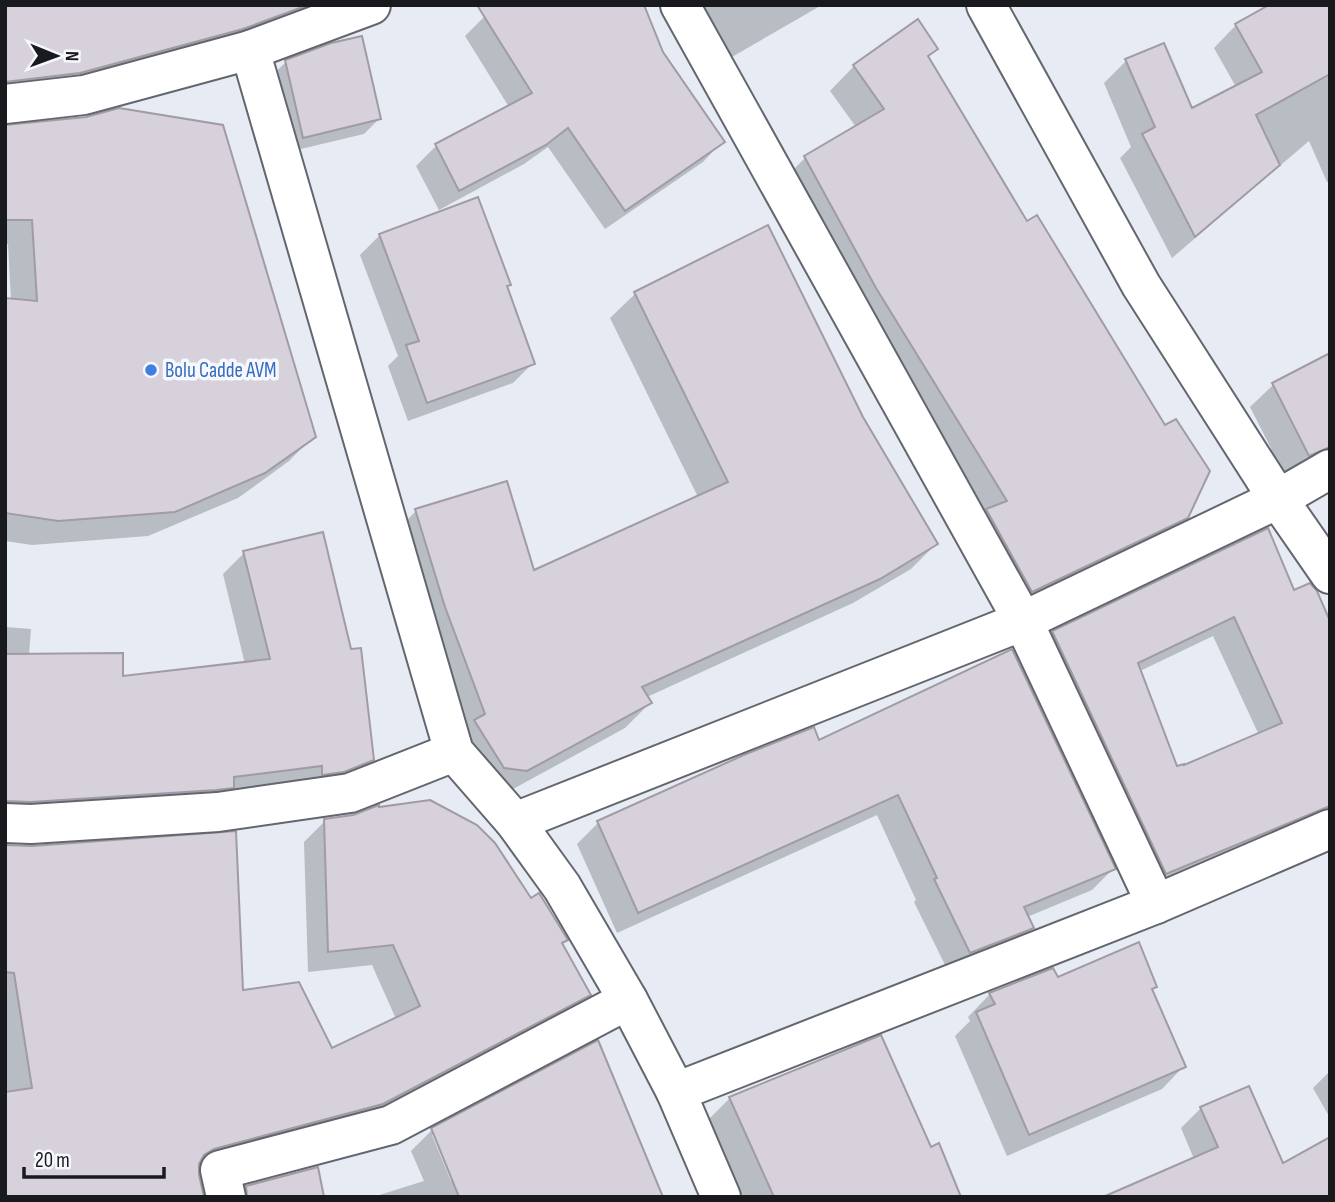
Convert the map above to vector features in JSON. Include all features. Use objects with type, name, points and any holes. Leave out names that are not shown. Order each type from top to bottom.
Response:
[{"type":"street","points":[[680,5],[1023,621],[1156,904]]},
{"type":"street","points":[[986,5],[1141,285],[1278,499],[1330,574]]},
{"type":"street","points":[[5,104],[85,95],[250,50],[353,8]]},
{"type":"street","points":[[250,50],[454,752],[515,822],[562,887],[628,1000],[676,1091],[719,1196]]},
{"type":"street","points":[[515,822],[1023,621],[1278,499],[1330,469]]},
{"type":"street","points":[[5,823],[31,824],[218,812],[350,793],[454,752]]},
{"type":"street","points":[[676,1091],[1156,904],[1330,829]]},
{"type":"street","points":[[226,1197],[220,1170],[391,1125],[628,1000]]},
{"type":"building","points":[[5,5],[308,5],[243,29],[80,73],[5,82]]},
{"type":"building","points":[[477,5],[644,5],[663,52],[725,142],[625,211],[568,128],[546,145],[459,191],[435,144],[532,93]]},
{"type":"building","points":[[1269,5],[1330,5],[1330,74],[1256,115],[1280,165],[1195,237],[1142,134],[1155,127],[1125,59],[1164,43],[1192,108],[1262,72],[1235,24]]},
{"type":"building","points":[[918,19],[938,49],[928,56],[1027,221],[1037,215],[1165,425],[1176,419],[1210,471],[1188,518],[1032,592],[986,509],[1007,501],[876,288],[804,156],[884,109],[853,65]]},
{"type":"building","points":[[362,36],[381,119],[303,138],[285,60],[331,43]]},
{"type":"building","name":"Bolu Cadde AVM","points":[[119,108],[223,125],[316,437],[265,473],[175,512],[58,521],[5,513],[5,298],[37,301],[32,220],[5,220],[5,125],[86,117]]},
{"type":"building","points":[[478,197],[511,285],[507,286],[535,364],[427,403],[406,345],[419,341],[379,234]]},
{"type":"building","points":[[768,225],[863,417],[938,544],[880,579],[642,687],[652,703],[527,771],[504,768],[474,720],[485,714],[445,607],[415,509],[507,481],[534,570],[728,482],[634,292]]},
{"type":"building","points":[[1330,353],[1330,447],[1309,456],[1272,383]]},
{"type":"building","points":[[1268,528],[1294,590],[1310,583],[1317,591],[1330,621],[1330,806],[1166,874],[1052,631]],"holes":[[[1234,617],[1282,723],[1177,766],[1138,663]]]},
{"type":"building","points":[[323,532],[351,649],[361,648],[374,760],[344,772],[322,775],[322,766],[234,777],[234,788],[216,790],[31,802],[5,801],[5,654],[123,653],[123,676],[270,659],[243,551]]},
{"type":"building","points":[[1012,649],[1116,869],[1024,907],[1034,928],[970,953],[898,795],[638,913],[597,821],[746,754],[814,727],[819,740]]},
{"type":"building","points":[[430,800],[477,825],[495,843],[531,898],[539,893],[568,940],[562,943],[591,995],[383,1104],[214,1149],[204,1155],[199,1164],[204,1197],[5,1197],[5,1092],[32,1088],[14,973],[5,972],[5,845],[32,846],[236,831],[243,990],[299,982],[332,1048],[420,1006],[393,945],[328,952],[324,819],[353,815],[379,805]]},
{"type":"building","points":[[1139,942],[1157,987],[1152,989],[1186,1067],[1029,1135],[976,1012],[995,1004],[989,993],[1053,968],[1058,977]]},
{"type":"building","points":[[881,1035],[931,1147],[939,1143],[961,1197],[774,1197],[729,1097]]},
{"type":"building","points":[[598,1040],[663,1197],[459,1197],[431,1128]]},
{"type":"building","points":[[1249,1086],[1283,1163],[1330,1137],[1330,1197],[1103,1197],[1218,1147],[1200,1107]]},
{"type":"building","points":[[318,1167],[324,1197],[247,1197],[246,1186]]},
{"type":"place","name":"Bolu Cadde AVM","points":[[151,370]]}]
